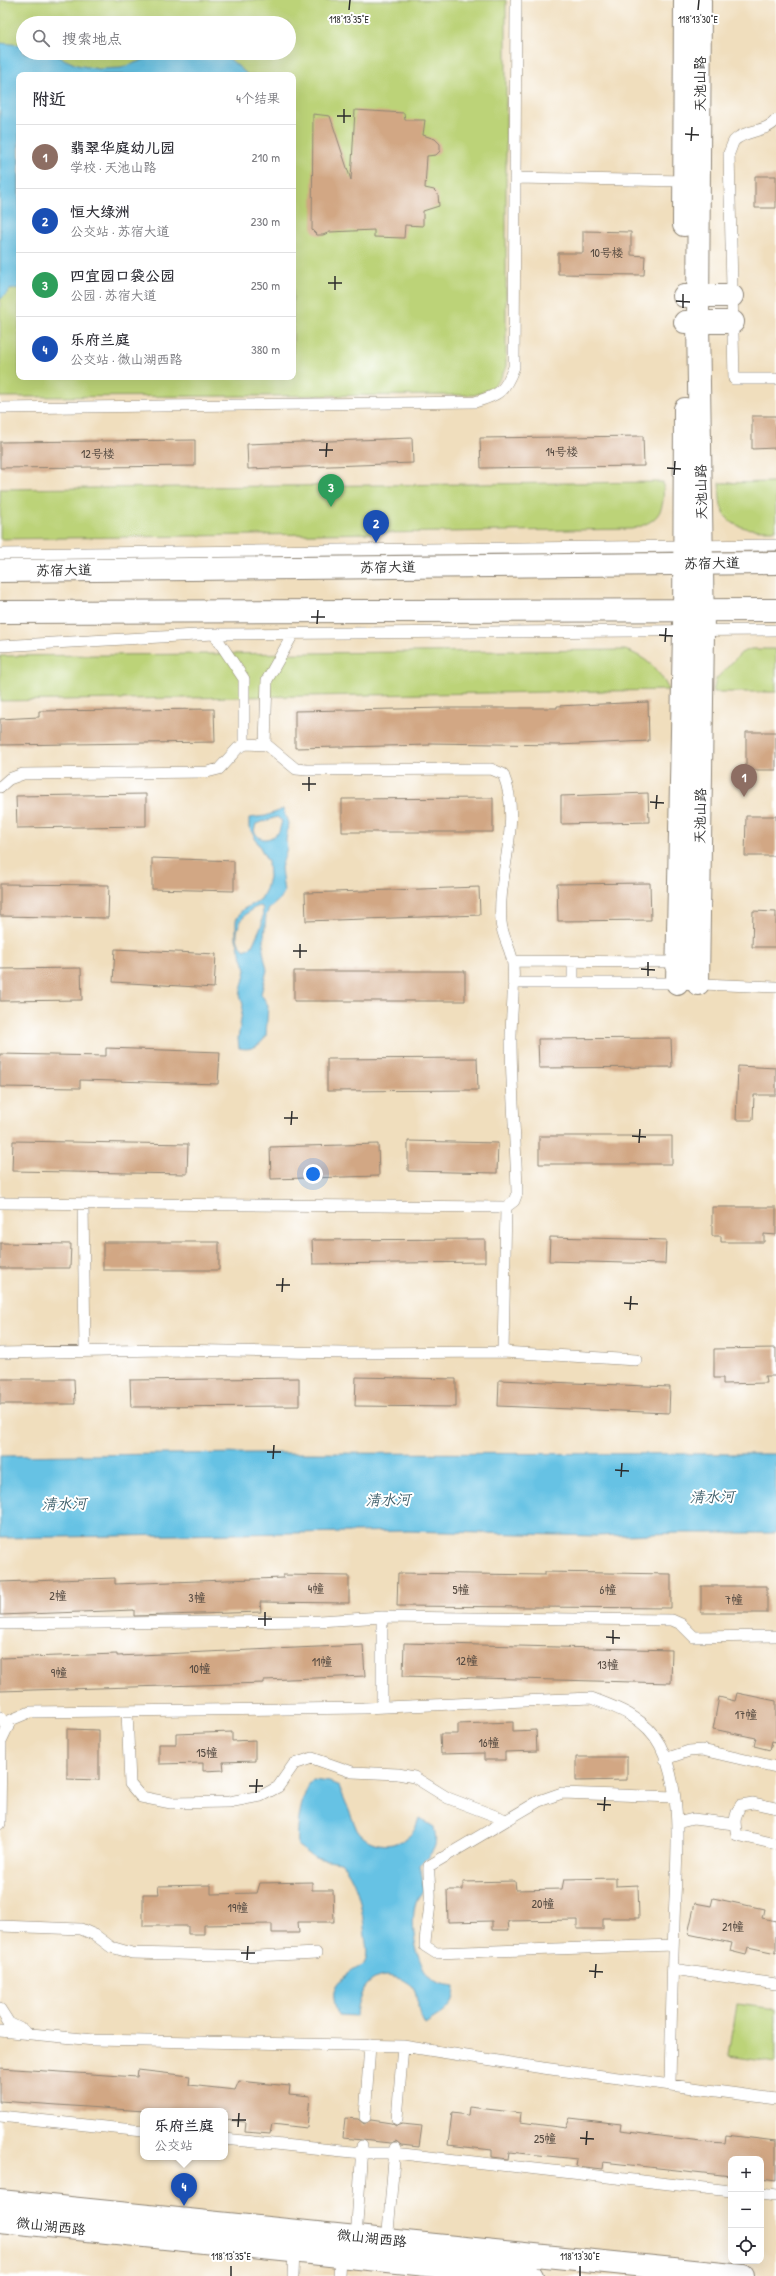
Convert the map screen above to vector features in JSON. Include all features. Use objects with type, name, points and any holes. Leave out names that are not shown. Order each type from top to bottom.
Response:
[{"type":"street","name":"天池山路","points":[[685,0],[692,181],[693,632],[688,984]]},
{"type":"street","name":"天池山路","points":[[692,181],[700,0]]},
{"type":"street","points":[[692,296],[732,296]]},
{"type":"street","points":[[692,322],[733,322]]},
{"type":"street","name":"苏宿大道","points":[[0,571],[693,554],[776,563]]},
{"type":"street","points":[[0,612],[776,610]]},
{"type":"street","points":[[688,984],[678,962],[693,632]]},
{"type":"street","name":"微山湖西路","points":[[0,2201],[348,2236],[386,2250],[532,2276]]},
{"type":"street","name":"微山湖西路","points":[[0,2221],[294,2252],[344,2263],[386,2250],[743,2276]]},
{"type":"lane","points":[[0,408],[475,402],[495,397],[507,386],[514,367],[516,0]]},
{"type":"lane","points":[[776,120],[761,130],[745,134],[734,141],[729,153],[734,379],[776,379]]},
{"type":"lane","points":[[516,178],[692,181]]},
{"type":"lane","points":[[0,554],[693,554],[776,545]]},
{"type":"lane","points":[[0,646],[214,634],[693,632],[776,630]]},
{"type":"lane","points":[[214,634],[244,679],[244,745]]},
{"type":"lane","points":[[265,745],[266,680],[293,634]]},
{"type":"lane","points":[[0,787],[5,779],[23,774],[207,772],[219,769],[232,754],[244,745],[265,745],[296,769],[492,769],[503,774],[509,798],[510,841],[503,892],[501,923],[513,962],[511,1039],[517,1193],[514,1201],[506,1207],[0,1203]]},
{"type":"lane","points":[[513,962],[678,962]]},
{"type":"lane","points":[[573,962],[573,983]]},
{"type":"lane","points":[[513,983],[688,984],[776,987]]},
{"type":"lane","points":[[83,1204],[85,1351]]},
{"type":"lane","points":[[503,1352],[506,1207]]},
{"type":"lane","points":[[0,1353],[164,1350],[345,1353],[503,1352],[636,1360]]},
{"type":"lane","points":[[382,1618],[382,1707]]},
{"type":"lane","points":[[0,1624],[319,1621],[382,1618],[672,1620],[681,1624],[694,1637],[776,1636]]},
{"type":"lane","points":[[0,1824],[1,1741],[11,1720],[30,1712],[382,1707],[591,1698],[618,1709],[644,1723],[660,1744],[671,1776],[677,1824],[670,2085]]},
{"type":"lane","points":[[127,1711],[130,1784],[141,1797],[171,1803],[229,1802],[261,1796],[278,1787],[294,1764],[312,1758],[352,1772],[398,1774],[414,1778],[448,1798],[506,1820]]},
{"type":"lane","points":[[0,1717],[8,1727]]},
{"type":"lane","points":[[665,1759],[689,1751],[702,1750],[776,1767]]},
{"type":"lane","points":[[673,1945],[452,1953],[436,1952],[425,1946],[425,1930],[430,1897],[428,1866],[539,1802],[562,1793],[674,1797]]},
{"type":"lane","points":[[776,1808],[753,1803],[741,1805],[735,1814],[734,1824],[737,1835],[776,1844]]},
{"type":"lane","points":[[677,1824],[694,1819],[734,1824]]},
{"type":"lane","points":[[0,1926],[81,1929],[95,1935],[111,1947],[132,1953],[257,1956],[316,1953]]},
{"type":"lane","points":[[673,1969],[776,1984]]},
{"type":"lane","points":[[0,2009],[8,2023],[33,2034]]},
{"type":"lane","points":[[0,2031],[94,2040],[403,2046],[544,2068],[776,2099]]},
{"type":"lane","points":[[365,2117],[370,2045]]},
{"type":"lane","points":[[397,2119],[403,2046]]},
{"type":"lane","points":[[0,2116],[140,2131]]},
{"type":"lane","points":[[228,2139],[394,2150],[728,2191]]},
{"type":"lane","points":[[344,2263],[362,2149]]},
{"type":"lane","points":[[386,2250],[394,2150]]},
{"type":"lane","points":[[764,2194],[776,2196]]},
{"type":"lane","points":[[293,2276],[294,2230]]},
{"type":"green space","points":[[0,0],[506,0],[506,366],[498,382],[490,388],[474,395],[0,397]]},
{"type":"green space","points":[[663,482],[663,500],[659,513],[649,522],[632,529],[0,539],[0,489]]},
{"type":"green space","points":[[776,482],[776,530],[746,528],[739,526],[727,518],[721,504],[719,483]]},
{"type":"green space","points":[[751,649],[776,649],[776,692],[713,692],[716,679],[741,653]]},
{"type":"green space","points":[[625,650],[640,656],[652,665],[661,676],[669,690],[0,701],[0,656]]},
{"type":"green space","points":[[737,2004],[776,2009],[776,2063],[729,2056]]},
{"type":"water","points":[[0,43],[16,44],[16,60],[66,60],[77,65],[99,69],[121,68],[143,60],[231,60],[245,72],[16,72],[16,289],[10,290],[0,300]]},
{"type":"water","points":[[283,809],[288,823],[286,841],[287,848],[281,868],[284,892],[281,898],[269,909],[266,915],[263,951],[267,970],[261,994],[268,1005],[266,1036],[261,1043],[255,1047],[243,1049],[239,1048],[238,1039],[243,1005],[240,995],[246,970],[236,939],[236,920],[242,910],[261,899],[266,889],[269,877],[268,862],[249,827],[249,818],[266,816]],"holes":[[[277,817],[282,821],[279,832],[272,837],[263,839],[254,831],[256,824]],[[260,906],[263,908],[262,924],[252,946],[245,950],[237,939],[239,925],[248,913]]]},
{"type":"water","name":"清水河","points":[[252,1453],[776,1454],[776,1533],[679,1533],[596,1536],[408,1531],[0,1538],[0,1456]]},
{"type":"water","points":[[313,1780],[330,1782],[339,1786],[357,1830],[362,1836],[376,1843],[383,1845],[391,1844],[406,1838],[414,1830],[419,1818],[434,1827],[436,1839],[434,1848],[429,1856],[420,1865],[423,1890],[417,1901],[414,1912],[414,1934],[419,1958],[430,1977],[439,1983],[455,1986],[453,2000],[447,2010],[425,2025],[419,2010],[417,1996],[413,1987],[404,1980],[388,1976],[373,1980],[367,1985],[359,1999],[356,2016],[338,2015],[334,1999],[335,1988],[341,1979],[364,1963],[367,1953],[363,1916],[359,1897],[347,1870],[341,1862],[315,1858],[298,1846],[298,1830],[302,1801],[309,1785]]},
{"type":"building","points":[[355,110],[404,113],[405,120],[425,120],[423,135],[435,139],[440,144],[440,151],[436,155],[427,156],[425,188],[434,190],[438,194],[439,206],[423,211],[423,226],[405,225],[404,238],[374,237],[374,230],[330,232],[323,235],[317,235],[312,230],[313,114],[330,116],[351,180]]},
{"type":"building","points":[[755,176],[776,176],[776,208],[755,208]]},
{"type":"building","points":[[583,231],[631,232],[631,255],[645,256],[644,275],[558,274],[558,253],[583,253]]},
{"type":"building","points":[[752,416],[776,416],[776,448],[752,449]]},
{"type":"building","points":[[643,436],[644,466],[481,468],[480,438]]},
{"type":"building","points":[[412,438],[413,463],[248,469],[247,444]]},
{"type":"building","points":[[195,440],[195,466],[0,468],[0,442]]},
{"type":"building","points":[[648,702],[649,741],[558,745],[430,743],[430,745],[295,748],[295,711],[447,708],[557,708],[557,706]]},
{"type":"building","points":[[214,709],[215,742],[0,745],[0,719],[39,717],[39,711]]},
{"type":"building","points":[[746,732],[776,732],[776,770],[746,770]]},
{"type":"building","points":[[648,793],[649,822],[561,824],[561,796]]},
{"type":"building","points":[[146,794],[146,826],[17,828],[16,796]]},
{"type":"building","points":[[493,798],[493,832],[342,832],[342,799]]},
{"type":"building","points":[[746,816],[776,816],[776,856],[745,856]]},
{"type":"building","points":[[152,858],[234,861],[234,891],[152,889]]},
{"type":"building","points":[[650,883],[651,920],[558,921],[557,884]]},
{"type":"building","points":[[0,884],[109,885],[108,918],[0,916]]},
{"type":"building","points":[[479,887],[480,915],[306,921],[305,893]]},
{"type":"building","points":[[753,911],[776,912],[776,947],[752,947]]},
{"type":"building","points":[[115,949],[216,954],[214,988],[113,982]]},
{"type":"building","points":[[81,968],[82,1000],[0,1001],[0,969]]},
{"type":"building","points":[[294,971],[465,971],[465,1001],[294,1001]]},
{"type":"building","points":[[671,1038],[672,1067],[539,1068],[538,1039]]},
{"type":"building","points":[[106,1048],[220,1052],[218,1084],[80,1080],[80,1088],[0,1087],[0,1054],[106,1056]]},
{"type":"building","points":[[477,1058],[478,1090],[327,1091],[327,1059]]},
{"type":"building","points":[[738,1066],[776,1068],[776,1095],[754,1095],[753,1120],[736,1120]]},
{"type":"building","points":[[539,1136],[672,1136],[672,1164],[539,1164]]},
{"type":"building","points":[[13,1141],[188,1144],[187,1174],[12,1171]]},
{"type":"building","points":[[408,1141],[498,1143],[497,1173],[408,1171]]},
{"type":"building","points":[[378,1144],[379,1176],[271,1179],[270,1147]]},
{"type":"building","points":[[712,1207],[776,1207],[776,1235],[764,1234],[764,1242],[721,1242],[721,1236],[712,1236]]},
{"type":"building","points":[[550,1237],[666,1240],[665,1264],[549,1261]]},
{"type":"building","points":[[485,1239],[485,1262],[313,1264],[312,1240]]},
{"type":"building","points":[[103,1242],[219,1242],[219,1270],[103,1270]]},
{"type":"building","points":[[0,1243],[71,1244],[70,1268],[0,1268]]},
{"type":"building","points":[[776,1348],[776,1376],[765,1376],[766,1383],[723,1384],[723,1378],[714,1378],[714,1349]]},
{"type":"building","points":[[356,1377],[456,1379],[456,1407],[355,1406]]},
{"type":"building","points":[[299,1378],[299,1406],[131,1407],[130,1380]]},
{"type":"building","points":[[0,1379],[74,1379],[75,1404],[0,1404]]},
{"type":"building","points":[[499,1380],[670,1387],[669,1413],[498,1406]]},
{"type":"building","points":[[545,1572],[671,1574],[671,1608],[397,1606],[398,1573],[545,1575]]},
{"type":"building","points":[[283,1575],[349,1576],[349,1603],[260,1602],[261,1612],[134,1616],[134,1610],[0,1615],[0,1582],[115,1578],[115,1584],[283,1578]]},
{"type":"building","points":[[701,1586],[767,1586],[767,1613],[701,1613]]},
{"type":"building","points":[[404,1643],[672,1650],[671,1683],[403,1676]]},
{"type":"building","points":[[363,1645],[365,1676],[264,1680],[264,1683],[0,1691],[0,1658],[117,1654],[117,1656]]},
{"type":"building","points":[[737,1693],[776,1701],[776,1742],[772,1741],[770,1750],[754,1746],[756,1738],[713,1729],[719,1697],[735,1701]]},
{"type":"building","points":[[513,1722],[513,1731],[536,1730],[537,1751],[505,1752],[505,1760],[484,1760],[484,1753],[441,1754],[440,1734],[458,1734],[458,1724]]},
{"type":"building","points":[[67,1729],[99,1730],[99,1780],[67,1779]]},
{"type":"building","points":[[232,1732],[232,1741],[255,1740],[255,1761],[223,1762],[224,1770],[203,1771],[203,1763],[159,1764],[159,1744],[176,1744],[176,1734]]},
{"type":"building","points":[[576,1757],[627,1757],[627,1780],[576,1781]]},
{"type":"building","points":[[616,1878],[616,1886],[638,1885],[639,1918],[603,1918],[603,1929],[577,1929],[577,1920],[508,1921],[509,1930],[492,1930],[492,1921],[448,1922],[447,1890],[463,1890],[463,1882],[515,1881],[516,1890],[562,1889],[564,1879]]},
{"type":"building","points":[[312,1882],[312,1890],[333,1890],[334,1922],[298,1922],[299,1933],[272,1933],[272,1924],[204,1925],[204,1934],[188,1934],[188,1926],[143,1926],[143,1894],[159,1894],[158,1886],[211,1885],[211,1894],[257,1893],[260,1883]]},
{"type":"building","points":[[713,1898],[764,1909],[762,1918],[776,1921],[776,1953],[748,1947],[746,1955],[730,1951],[732,1943],[688,1934],[695,1903],[711,1906]]},
{"type":"building","points":[[0,2068],[137,2077],[138,2070],[190,2076],[189,2085],[235,2090],[239,2081],[290,2086],[289,2094],[310,2096],[307,2128],[272,2124],[270,2134],[245,2132],[246,2122],[228,2120],[228,2108],[140,2108],[140,2111],[0,2101]]},
{"type":"building","points":[[469,2107],[521,2113],[520,2122],[566,2128],[570,2118],[621,2124],[620,2131],[709,2142],[725,2143],[726,2135],[776,2141],[776,2181],[764,2179],[764,2156],[728,2156],[728,2176],[603,2162],[602,2169],[576,2166],[577,2159],[509,2152],[508,2159],[492,2157],[492,2150],[448,2145],[452,2113],[468,2115]]},
{"type":"building","points":[[345,2118],[358,2119],[364,2124],[371,2120],[391,2123],[396,2126],[402,2124],[422,2126],[419,2147],[401,2145],[396,2141],[390,2143],[343,2138]]},
{"type":"place","name":"四宜园口袋公园","points":[[331,507]]},
{"type":"place","name":"恒大绿洲","points":[[376,543]]},
{"type":"place","name":"翡翠华庭幼儿园","points":[[744,797]]},
{"type":"place","name":"乐府兰庭","points":[[184,2206]]}]
